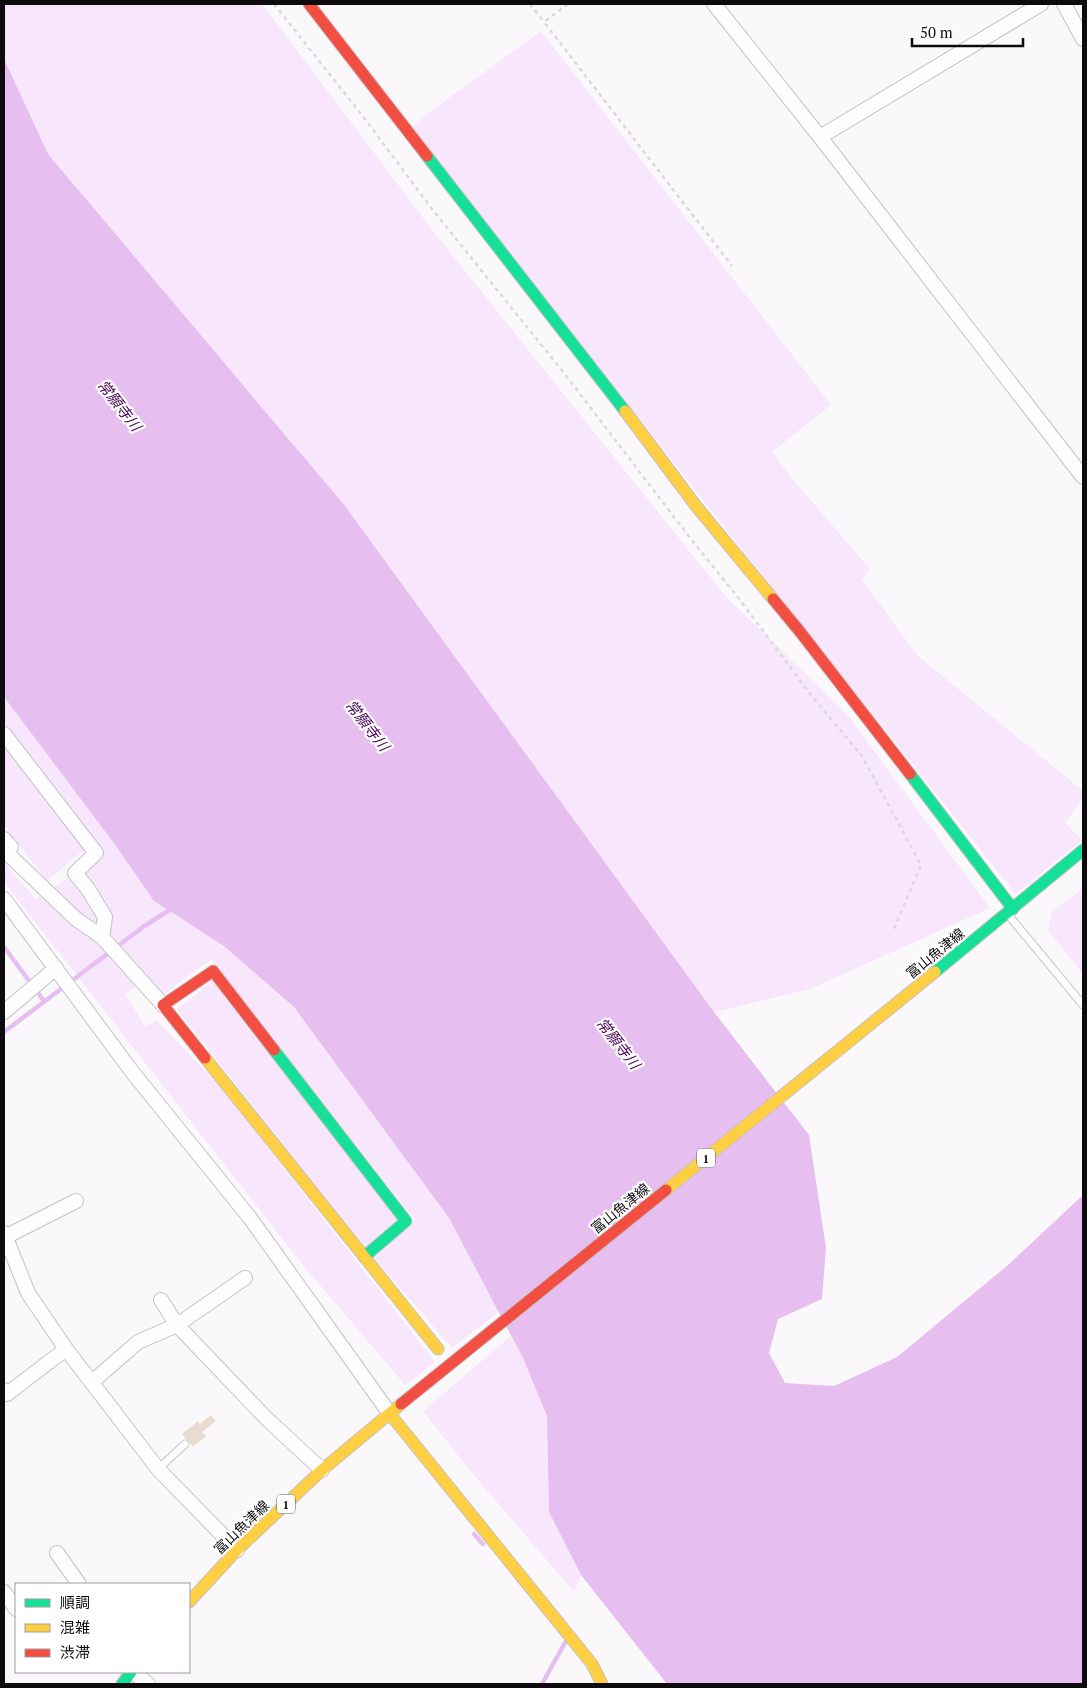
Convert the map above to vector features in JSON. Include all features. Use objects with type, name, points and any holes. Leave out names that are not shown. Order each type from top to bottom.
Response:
[{"type":"street","points":[[309,4],[644,435],[696,506],[800,633],[1008,914]]},
{"type":"street","points":[[714,4],[820,137],[1083,477]]},
{"type":"street","points":[[820,137],[1041,4]]},
{"type":"street","points":[[1064,4],[1083,39]]},
{"type":"street","points":[[4,734],[96,853],[75,873],[88,889],[104,918],[102,937]]},
{"type":"street","points":[[4,847],[76,919],[102,937],[163,1005],[438,1349]]},
{"type":"street","name":"富山魚津線","points":[[190,1601],[238,1550],[322,1470],[1008,914],[1083,850]]},
{"type":"street","points":[[4,899],[133,1073],[250,1218],[390,1414],[592,1664],[602,1684]]},
{"type":"street","points":[[4,1012],[56,968]]},
{"type":"street","points":[[163,1005],[213,971],[406,1221],[364,1257]]},
{"type":"street","points":[[76,1201],[5,1235],[28,1293],[66,1349],[158,1469],[238,1550]]},
{"type":"street","points":[[92,1382],[138,1342],[177,1325],[245,1278]]},
{"type":"street","points":[[161,1300],[177,1325],[266,1418],[322,1470]]},
{"type":"street","points":[[4,1390],[7,1394],[66,1349]]},
{"type":"street","points":[[57,1553],[78,1583]]},
{"type":"street","points":[[4,1592],[15,1608]]},
{"type":"street","points":[[122,1684],[131,1673]]},
{"type":"street","points":[[133,1673],[148,1684]]},
{"type":"lane","points":[[1008,914],[1083,1005]]},
{"type":"lane","points":[[158,1469],[185,1444]]},
{"type":"path","points":[[274,4],[365,119],[432,209],[564,373],[737,596],[810,694],[862,756],[921,865],[893,931]]},
{"type":"path","points":[[530,4],[732,266]]},
{"type":"path","points":[[544,22],[568,4]]},
{"type":"shaded area","points":[[4,4],[262,4],[433,231],[727,598],[846,713],[990,908],[810,989],[714,1012],[351,514],[48,154],[4,59]]},
{"type":"shaded area","points":[[541,31],[831,405],[772,452],[790,476],[870,569],[862,580],[918,656],[1082,790],[1082,799],[1065,823],[1082,840],[1016,894],[753,564],[412,128],[427,114]]},
{"type":"shaded area","points":[[4,697],[116,846],[154,901],[224,946],[294,1007],[449,1218],[499,1312],[452,1348],[374,1258],[415,1220],[211,959],[163,995],[148,979],[125,994],[145,1026],[157,1021],[218,1084],[435,1362],[405,1385],[302,1264],[4,882],[4,863],[36,899],[102,855],[4,724]]},
{"type":"shaded area","points":[[4,745],[84,850],[47,881],[4,826]]},
{"type":"shaded area","points":[[1083,888],[1083,974],[1048,930],[1052,912]]},
{"type":"shaded area","points":[[214,980],[399,1218],[364,1249],[177,1009]]},
{"type":"shaded area","points":[[511,1336],[523,1358],[547,1416],[549,1512],[581,1575],[574,1592],[467,1467],[423,1411]]},
{"type":"water","name":"常願寺川","points":[[4,59],[48,154],[345,506],[714,1012],[809,1135],[826,1248],[822,1299],[778,1319],[769,1353],[785,1383],[834,1386],[897,1357],[1008,1265],[1083,1195],[1083,1684],[667,1684],[581,1575],[549,1512],[547,1416],[523,1358],[449,1218],[294,1007],[224,946],[154,901],[116,846],[4,697]]},
{"type":"building","points":[[211,1415],[216,1421],[202,1432],[206,1436],[193,1447],[182,1434],[198,1421],[200,1424]]},
{"type":"waterway","points":[[4,1032],[143,927],[174,907]]},
{"type":"waterway","points":[[4,947],[44,1001]]},
{"type":"waterway","points":[[474,1534],[483,1544]]},
{"type":"waterway","points":[[542,1684],[566,1641]]},
{"type":"traffic: fast","points":[[427,156],[625,411]]},
{"type":"traffic: fast","points":[[910,774],[1013,909]]},
{"type":"traffic: fast","points":[[935,972],[1083,850]]},
{"type":"traffic: fast","points":[[274,1050],[406,1221],[364,1257]]},
{"type":"traffic: fast","points":[[122,1684],[130,1673]]},
{"type":"traffic: slow","points":[[625,411],[696,506],[773,599]]},
{"type":"traffic: slow","points":[[666,1190],[935,972]]},
{"type":"traffic: slow","points":[[205,1058],[438,1349]]},
{"type":"traffic: slow","points":[[190,1601],[237,1550],[322,1470],[401,1404]]},
{"type":"traffic: slow","points":[[390,1414],[592,1664],[602,1684]]},
{"type":"traffic: jam","points":[[309,4],[427,156]]},
{"type":"traffic: jam","points":[[773,599],[910,774]]},
{"type":"traffic: jam","points":[[205,1058],[163,1005],[213,971],[274,1050]]},
{"type":"traffic: jam","points":[[401,1404],[666,1190]]}]
